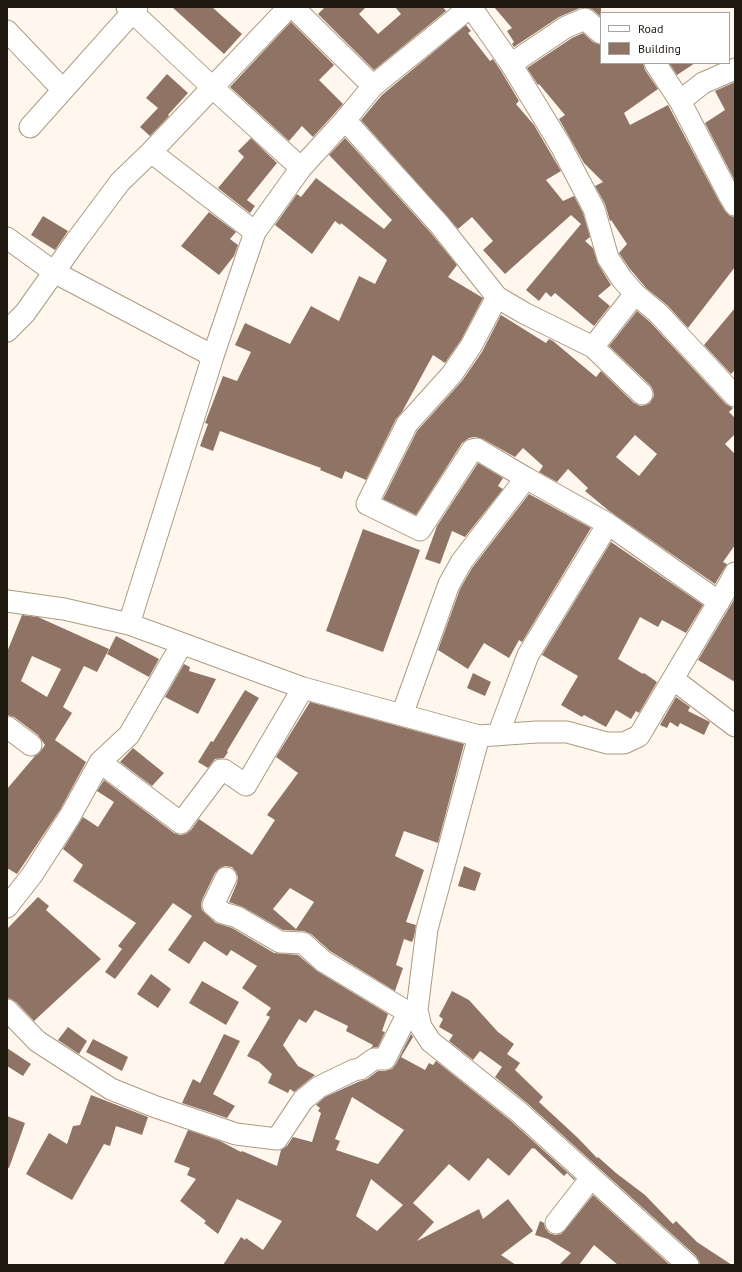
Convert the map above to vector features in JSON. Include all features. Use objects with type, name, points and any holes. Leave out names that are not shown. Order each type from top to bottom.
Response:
[{"type":"street","points":[[7,331],[25,313],[120,182],[151,152],[289,7]]},
{"type":"street","points":[[293,7],[373,86]]},
{"type":"street","points":[[129,624],[213,356],[255,232],[301,168],[345,120],[373,86],[470,7],[511,64],[561,146],[594,209],[608,258],[622,279],[635,294],[658,314],[734,394]]},
{"type":"street","points":[[30,128],[132,9],[212,88],[301,168]]},
{"type":"street","points":[[511,64],[566,27],[585,19],[600,32]]},
{"type":"street","points":[[7,30],[63,90]]},
{"type":"street","points":[[656,64],[680,101],[735,204]]},
{"type":"street","points":[[680,101],[702,83],[735,69]]},
{"type":"street","points":[[345,120],[439,224],[497,297],[524,313],[593,347],[642,394]]},
{"type":"street","points":[[151,152],[255,232]]},
{"type":"street","points":[[7,238],[54,272],[213,356]]},
{"type":"street","points":[[593,347],[635,294]]},
{"type":"street","points":[[497,297],[474,340],[452,374],[407,424],[367,504],[420,530],[472,450],[477,449],[608,524],[719,602]]},
{"type":"street","points":[[402,715],[449,584],[462,561],[526,478]]},
{"type":"street","points":[[7,1010],[37,1040],[111,1089],[156,1107],[236,1134],[277,1139],[303,1100],[319,1087],[354,1070],[358,1070],[374,1059],[385,1059],[417,1010],[427,929],[488,735],[528,655],[608,524]]},
{"type":"street","points":[[7,600],[64,609],[129,624],[303,688],[402,715],[488,735],[567,732],[607,743],[624,743],[639,736],[735,573]]},
{"type":"street","points":[[7,907],[32,875],[70,816],[100,762],[129,735],[182,644]]},
{"type":"street","points":[[673,679],[735,726]]},
{"type":"street","points":[[100,762],[181,823],[221,770],[224,770],[246,785],[303,688]]},
{"type":"street","points":[[7,727],[31,745]]},
{"type":"street","points":[[226,878],[213,905],[223,914],[237,918],[280,942],[303,943],[324,961],[414,1016],[431,1042],[518,1112],[688,1265]]},
{"type":"street","points":[[556,1223],[591,1178]]},
{"type":"building","points":[[172,7],[212,7],[242,34],[224,54]]},
{"type":"building","points":[[325,7],[366,7],[359,14],[378,34],[401,14],[395,7],[443,7],[446,11],[374,70],[318,14]]},
{"type":"building","points":[[494,7],[587,7],[580,8],[559,17],[514,47],[512,44],[514,42],[507,31],[512,28]]},
{"type":"building","points":[[587,7],[601,7],[600,16]]},
{"type":"building","points":[[291,22],[334,65],[319,80],[343,104],[313,137],[302,126],[289,141],[230,87]]},
{"type":"building","points":[[466,25],[471,31],[468,33],[490,61],[493,59],[501,71],[519,101],[516,104],[534,125],[561,171],[546,180],[563,201],[574,196],[583,213],[590,237],[585,241],[593,248],[598,264],[611,285],[598,296],[610,306],[594,326],[555,293],[551,297],[546,292],[539,301],[526,290],[581,224],[571,215],[505,274],[483,250],[493,241],[472,217],[458,229],[361,120],[382,95]]},
{"type":"building","points":[[583,33],[593,42],[600,45],[600,64],[643,64],[645,70],[658,89],[624,113],[630,125],[668,105],[719,201],[730,216],[735,217],[735,267],[688,328],[667,305],[646,288],[619,253],[627,244],[611,220],[610,221],[605,204],[595,186],[603,182],[584,163],[559,119],[565,115],[539,84],[538,85],[527,68],[572,38]]},
{"type":"building","points":[[670,64],[694,64],[677,75]]},
{"type":"building","points":[[167,74],[188,93],[150,136],[140,127],[158,108],[146,98]]},
{"type":"building","points":[[735,82],[735,181],[705,123],[725,110],[715,91]]},
{"type":"building","points":[[251,138],[277,163],[247,200],[255,206],[250,213],[218,188],[244,157],[238,151]]},
{"type":"building","points":[[345,138],[430,232],[457,265],[448,277],[483,298],[461,340],[445,363],[433,355],[402,412],[396,419],[366,480],[345,471],[342,479],[320,470],[321,468],[220,431],[213,451],[200,446],[208,424],[205,423],[223,376],[237,381],[251,352],[235,345],[245,323],[290,344],[311,306],[339,321],[359,276],[375,284],[387,260],[341,223],[340,225],[335,221],[312,254],[275,225],[297,194],[301,197],[316,178],[384,229],[392,220],[329,155]]},
{"type":"building","points":[[209,212],[236,232],[230,239],[238,245],[234,256],[219,275],[181,246]]},
{"type":"building","points":[[43,216],[68,231],[55,250],[31,235]]},
{"type":"building","points":[[735,308],[735,370],[731,374],[704,345]]},
{"type":"building","points":[[637,311],[650,322],[726,404],[733,408],[729,412],[735,418],[735,434],[725,444],[735,454],[735,545],[723,562],[727,564],[715,584],[608,510],[585,491],[588,488],[568,469],[557,482],[539,472],[543,466],[523,448],[515,457],[483,439],[475,437],[469,438],[462,443],[416,515],[383,499],[417,431],[462,381],[482,352],[501,315],[546,343],[549,339],[553,341],[596,377],[601,371],[634,403],[640,406],[650,403],[654,396],[651,386],[609,346]],"holes":[[[635,435],[657,454],[639,476],[616,457]]]},
{"type":"building","points":[[478,463],[503,478],[498,486],[503,489],[465,537],[452,531],[440,564],[425,559],[437,526]]},
{"type":"building","points":[[529,494],[591,528],[522,642],[519,640],[509,658],[484,643],[468,669],[438,650],[460,589],[472,568]]},
{"type":"building","points":[[363,529],[420,550],[383,652],[326,631]]},
{"type":"building","points":[[611,542],[703,605],[686,633],[662,620],[658,627],[640,617],[618,659],[657,682],[639,713],[636,711],[631,719],[616,710],[606,727],[584,715],[582,717],[561,705],[578,676],[542,655]]},
{"type":"building","points":[[735,598],[735,682],[698,660]]},
{"type":"building","points":[[22,615],[38,617],[109,649],[97,672],[84,666],[63,707],[72,713],[55,740],[86,762],[60,810],[17,874],[7,868],[7,789],[45,745],[38,735],[14,717],[7,715],[7,652]],"holes":[[[32,656],[61,669],[47,697],[21,681]]]},
{"type":"building","points":[[116,636],[159,659],[149,677],[107,654]]},
{"type":"building","points":[[184,664],[190,667],[189,671],[216,679],[198,714],[165,697]]},
{"type":"building","points":[[473,673],[491,682],[485,696],[467,688]]},
{"type":"building","points":[[245,690],[259,698],[224,758],[215,759],[208,768],[198,762],[211,741],[213,742]]},
{"type":"building","points":[[676,697],[690,707],[688,711],[710,722],[704,735],[680,723],[678,727],[670,722],[667,728],[660,725]]},
{"type":"building","points":[[310,702],[464,744],[438,843],[404,831],[395,856],[424,870],[406,922],[416,925],[414,937],[412,942],[404,939],[396,965],[403,968],[395,991],[330,951],[311,934],[304,931],[283,930],[243,907],[229,902],[237,883],[238,877],[236,872],[232,867],[225,866],[220,868],[215,873],[201,905],[202,910],[216,923],[232,928],[274,953],[298,955],[317,971],[388,1014],[382,1031],[385,1032],[378,1047],[371,1048],[373,1045],[346,1031],[348,1026],[315,1010],[306,1023],[299,1019],[283,1045],[298,1066],[315,1075],[294,1092],[290,1089],[288,1093],[268,1083],[272,1074],[259,1062],[247,1056],[270,1017],[266,1015],[271,1008],[242,988],[257,966],[231,950],[227,956],[204,941],[189,964],[168,950],[192,916],[173,903],[115,979],[105,972],[122,949],[118,946],[136,923],[73,881],[83,865],[63,849],[83,817],[98,827],[114,802],[97,791],[104,780],[174,833],[180,835],[186,834],[199,819],[252,855],[275,820],[267,815],[298,773],[276,757]],"holes":[[[290,888],[314,902],[296,929],[273,909]]]},
{"type":"building","points":[[133,748],[164,773],[152,786],[120,762]]},
{"type":"building","points":[[464,866],[481,873],[475,891],[458,886]]},
{"type":"building","points":[[38,897],[49,906],[46,910],[101,959],[34,1021],[16,1002],[7,998],[7,929]]},
{"type":"building","points":[[151,974],[171,989],[158,1008],[137,994]]},
{"type":"building","points":[[202,981],[239,1002],[226,1025],[189,1003]]},
{"type":"building","points":[[452,991],[469,1000],[498,1032],[514,1044],[507,1054],[520,1063],[515,1070],[543,1097],[539,1102],[597,1158],[598,1157],[645,1195],[673,1224],[676,1221],[697,1242],[732,1265],[700,1265],[696,1256],[527,1103],[495,1077],[502,1067],[480,1051],[473,1060],[449,1041],[453,1035],[439,1027],[443,1019],[439,1016]]},
{"type":"building","points":[[68,1027],[87,1041],[79,1054],[58,1040]]},
{"type":"building","points":[[224,1034],[240,1041],[213,1094],[235,1106],[227,1118],[182,1103],[193,1079],[200,1083]]},
{"type":"building","points":[[411,1034],[413,1037],[401,1057],[425,1070],[429,1063],[433,1065],[436,1061],[511,1121],[575,1179],[574,1180],[567,1173],[564,1176],[534,1148],[532,1148],[509,1176],[488,1158],[469,1181],[449,1164],[413,1203],[434,1222],[417,1241],[479,1209],[483,1219],[508,1199],[533,1231],[501,1255],[516,1265],[223,1265],[241,1237],[245,1240],[246,1238],[263,1250],[282,1221],[237,1199],[218,1234],[204,1223],[206,1221],[180,1201],[196,1179],[187,1175],[190,1168],[174,1162],[188,1130],[220,1141],[241,1152],[242,1151],[277,1166],[281,1150],[287,1146],[293,1137],[312,1142],[321,1113],[318,1111],[320,1108],[316,1105],[325,1097],[367,1079],[378,1071],[392,1069]],"holes":[[[352,1097],[404,1130],[378,1164],[336,1150],[340,1141],[335,1139]],[[371,1179],[403,1205],[377,1231],[356,1216]]]},
{"type":"building","points":[[93,1039],[128,1057],[122,1071],[86,1052]]},
{"type":"building","points":[[7,1048],[31,1064],[23,1076],[7,1066]]},
{"type":"building","points":[[91,1095],[148,1117],[142,1135],[116,1126],[110,1146],[104,1144],[72,1200],[26,1174],[49,1133],[67,1144],[73,1126],[80,1125]]},
{"type":"building","points":[[7,1116],[25,1123],[9,1168],[7,1167]]},
{"type":"building","points":[[593,1195],[670,1265],[618,1265],[594,1245],[579,1265],[559,1265],[571,1253],[548,1239],[535,1235],[540,1221],[544,1223],[545,1228],[549,1233],[555,1235],[561,1234]]}]
